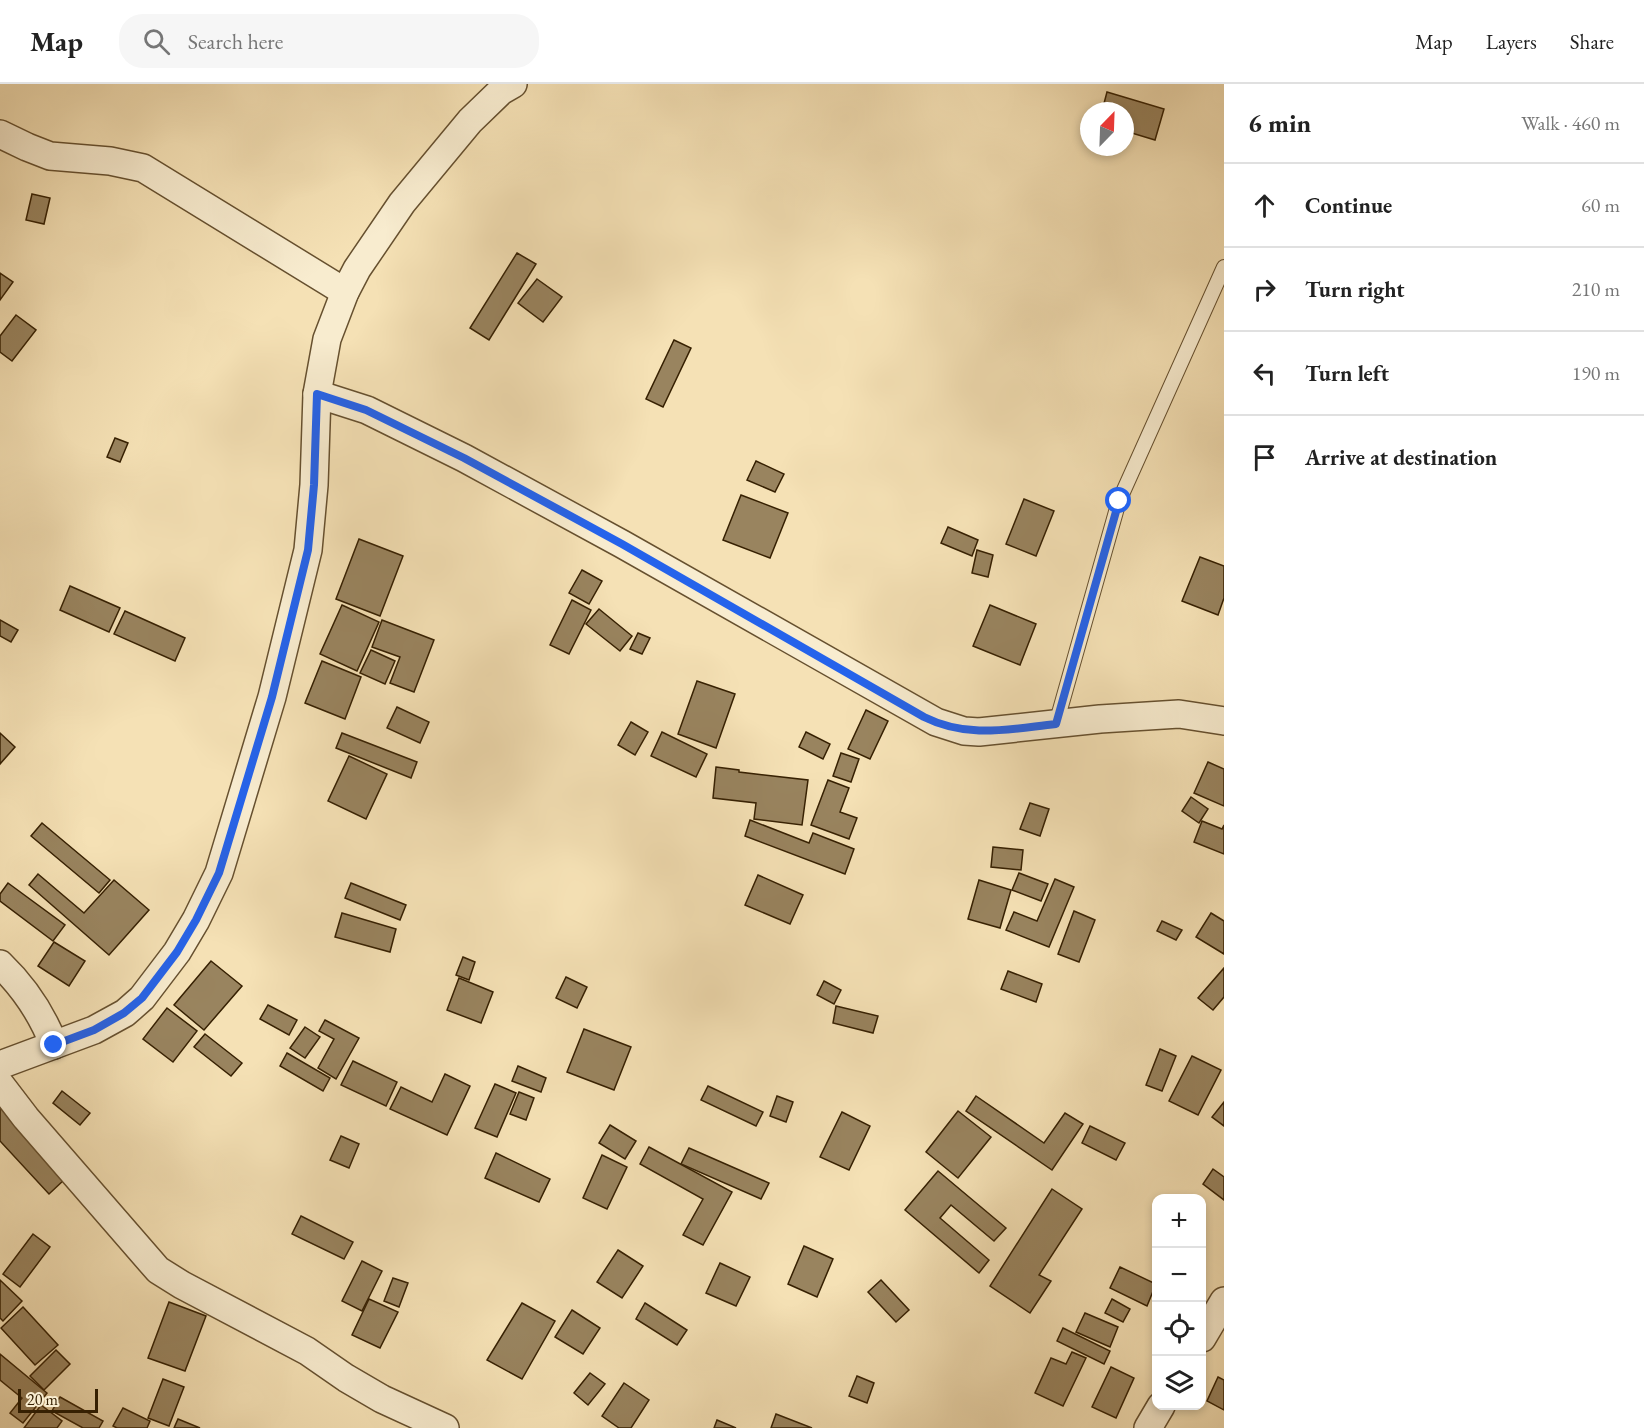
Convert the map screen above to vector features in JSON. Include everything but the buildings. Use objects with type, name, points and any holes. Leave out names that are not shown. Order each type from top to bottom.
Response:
[{"type":"street","points":[[0,1065],[94,1030],[124,1013],[142,998],[177,952],[196,920],[219,873],[272,697],[308,550],[314,485],[317,394],[327,339],[345,292],[357,269],[402,203],[470,121],[501,91],[513,84]]},
{"type":"street","points":[[0,134],[50,156],[110,161],[143,168],[345,292]]},
{"type":"street","points":[[317,394],[366,410],[464,458],[936,722],[964,731],[979,732],[1179,714],[1224,721]]},
{"type":"street","points":[[0,964],[28,996],[45,1022],[54,1045]]},
{"type":"street","points":[[0,1084],[26,1118],[158,1270],[289,1341],[382,1399],[445,1428]]},
{"type":"street","points":[[1206,1331],[1224,1301]]},
{"type":"street","points":[[1148,1428],[1159,1410]]},
{"type":"lane","points":[[1056,724],[1119,501],[1224,267]]},
{"type":"route","points":[[54,1045],[94,1030],[124,1013],[142,998],[177,952],[219,873],[272,697],[308,550],[314,485],[317,394],[366,410],[464,458],[622,544],[924,717],[964,731],[979,732],[1056,724],[1119,501]]}]
